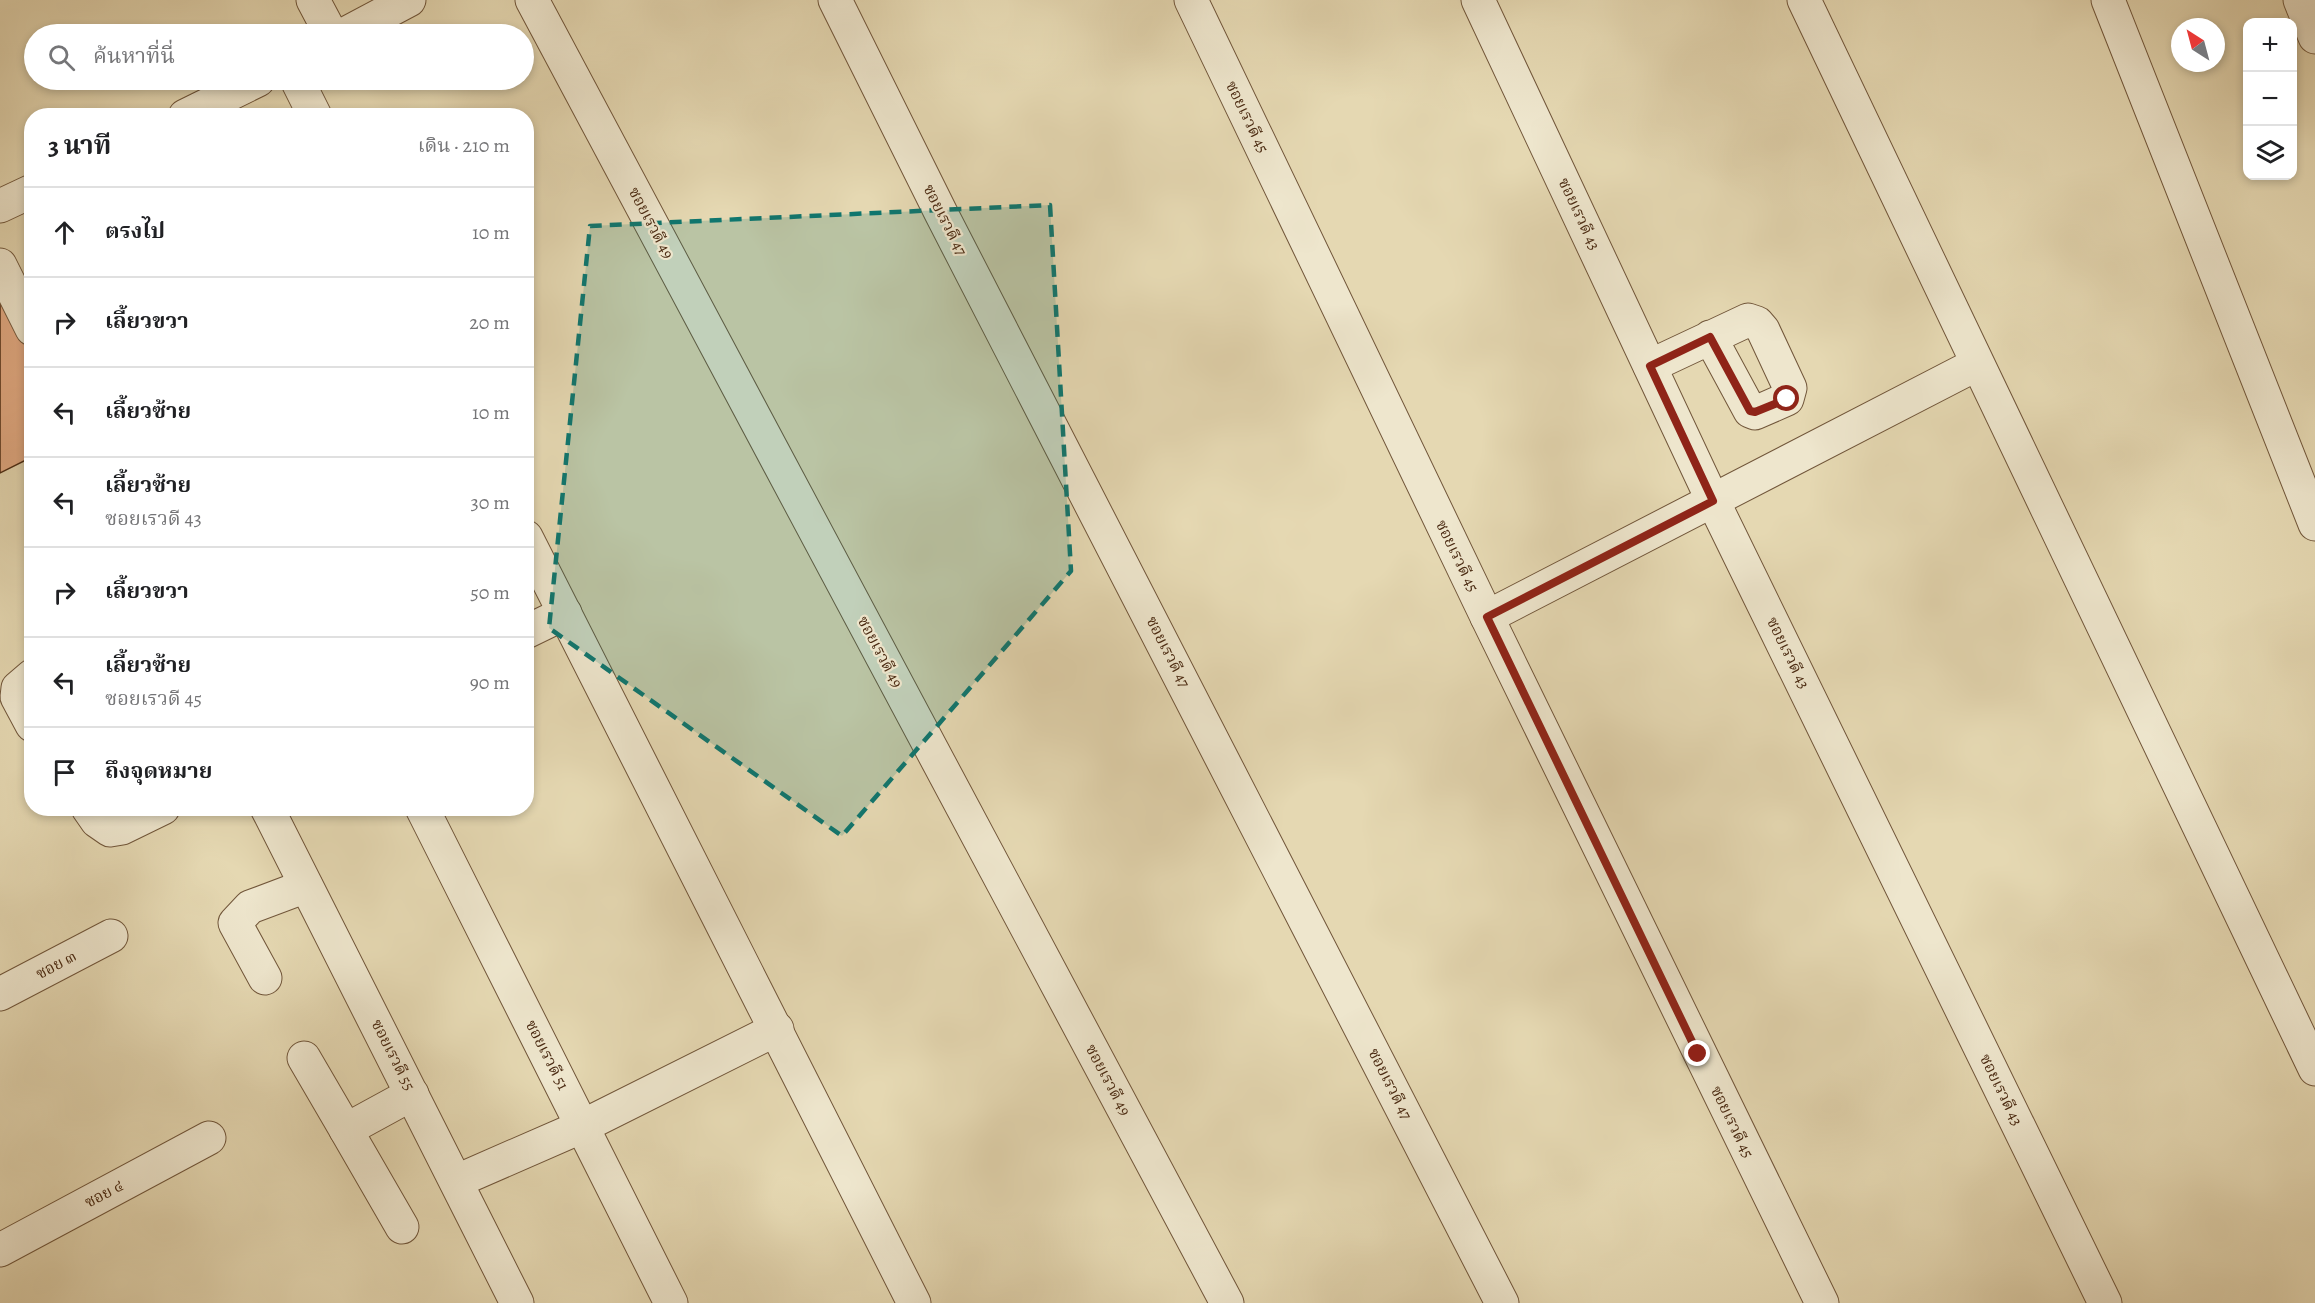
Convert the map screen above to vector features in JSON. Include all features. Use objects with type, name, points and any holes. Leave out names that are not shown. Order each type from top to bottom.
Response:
[{"type":"street","points":[[313,0],[326,24]]},
{"type":"street","points":[[364,24],[409,0]]},
{"type":"street","name":"ซอยเรวดี 49","points":[[532,0],[1227,1303]]},
{"type":"street","name":"ซอยเรวดี 47","points":[[835,0],[940,213],[1502,1303]]},
{"type":"street","name":"ซอยเรวดี 45","points":[[1191,0],[1487,617],[1822,1303]]},
{"type":"street","name":"ซอยเรวดี 43","points":[[1478,0],[1713,501],[2105,1303]]},
{"type":"street","points":[[1804,0],[2315,1069]]},
{"type":"street","points":[[2108,0],[2315,524]]},
{"type":"street","points":[[2300,0],[2315,37]]},
{"type":"street","points":[[201,108],[238,90]]},
{"type":"street","points":[[302,90],[311,108]]},
{"type":"street","points":[[0,206],[24,195]]},
{"type":"street","points":[[0,265],[24,313]]},
{"type":"street","points":[[1650,366],[1710,337]]},
{"type":"street","points":[[1487,617],[1977,364]]},
{"type":"street","points":[[534,553],[914,1303]]},
{"type":"street","points":[[534,628],[565,613]]},
{"type":"street","points":[[24,683],[18,688],[17,697],[24,710]]},
{"type":"street","points":[[94,816],[110,830],[122,828],[147,816]]},
{"type":"street","name":"ซอยเรวดี 55","points":[[271,816],[517,1303]]},
{"type":"street","name":"ซอยเรวดี 51","points":[[426,816],[671,1303]]},
{"type":"street","points":[[265,978],[235,923],[250,908],[306,886]]},
{"type":"street","name":"ซอย ๓","points":[[0,994],[111,936]]},
{"type":"street","points":[[457,1181],[583,1125],[777,1029]]},
{"type":"street","points":[[304,1058],[402,1227]]},
{"type":"street","points":[[346,1130],[412,1094]]},
{"type":"street","name":"ซอย ๔","points":[[0,1250],[209,1138]]},
{"type":"highlighted area","points":[[1050,205],[1071,571],[842,836],[549,628],[590,226]]},
{"type":"building","points":[[0,296],[24,341],[24,461],[0,473]]},
{"type":"route","points":[[1698,1054],[1487,617],[1713,501],[1650,366],[1710,337],[1746,408],[1755,412],[1787,399]]}]
